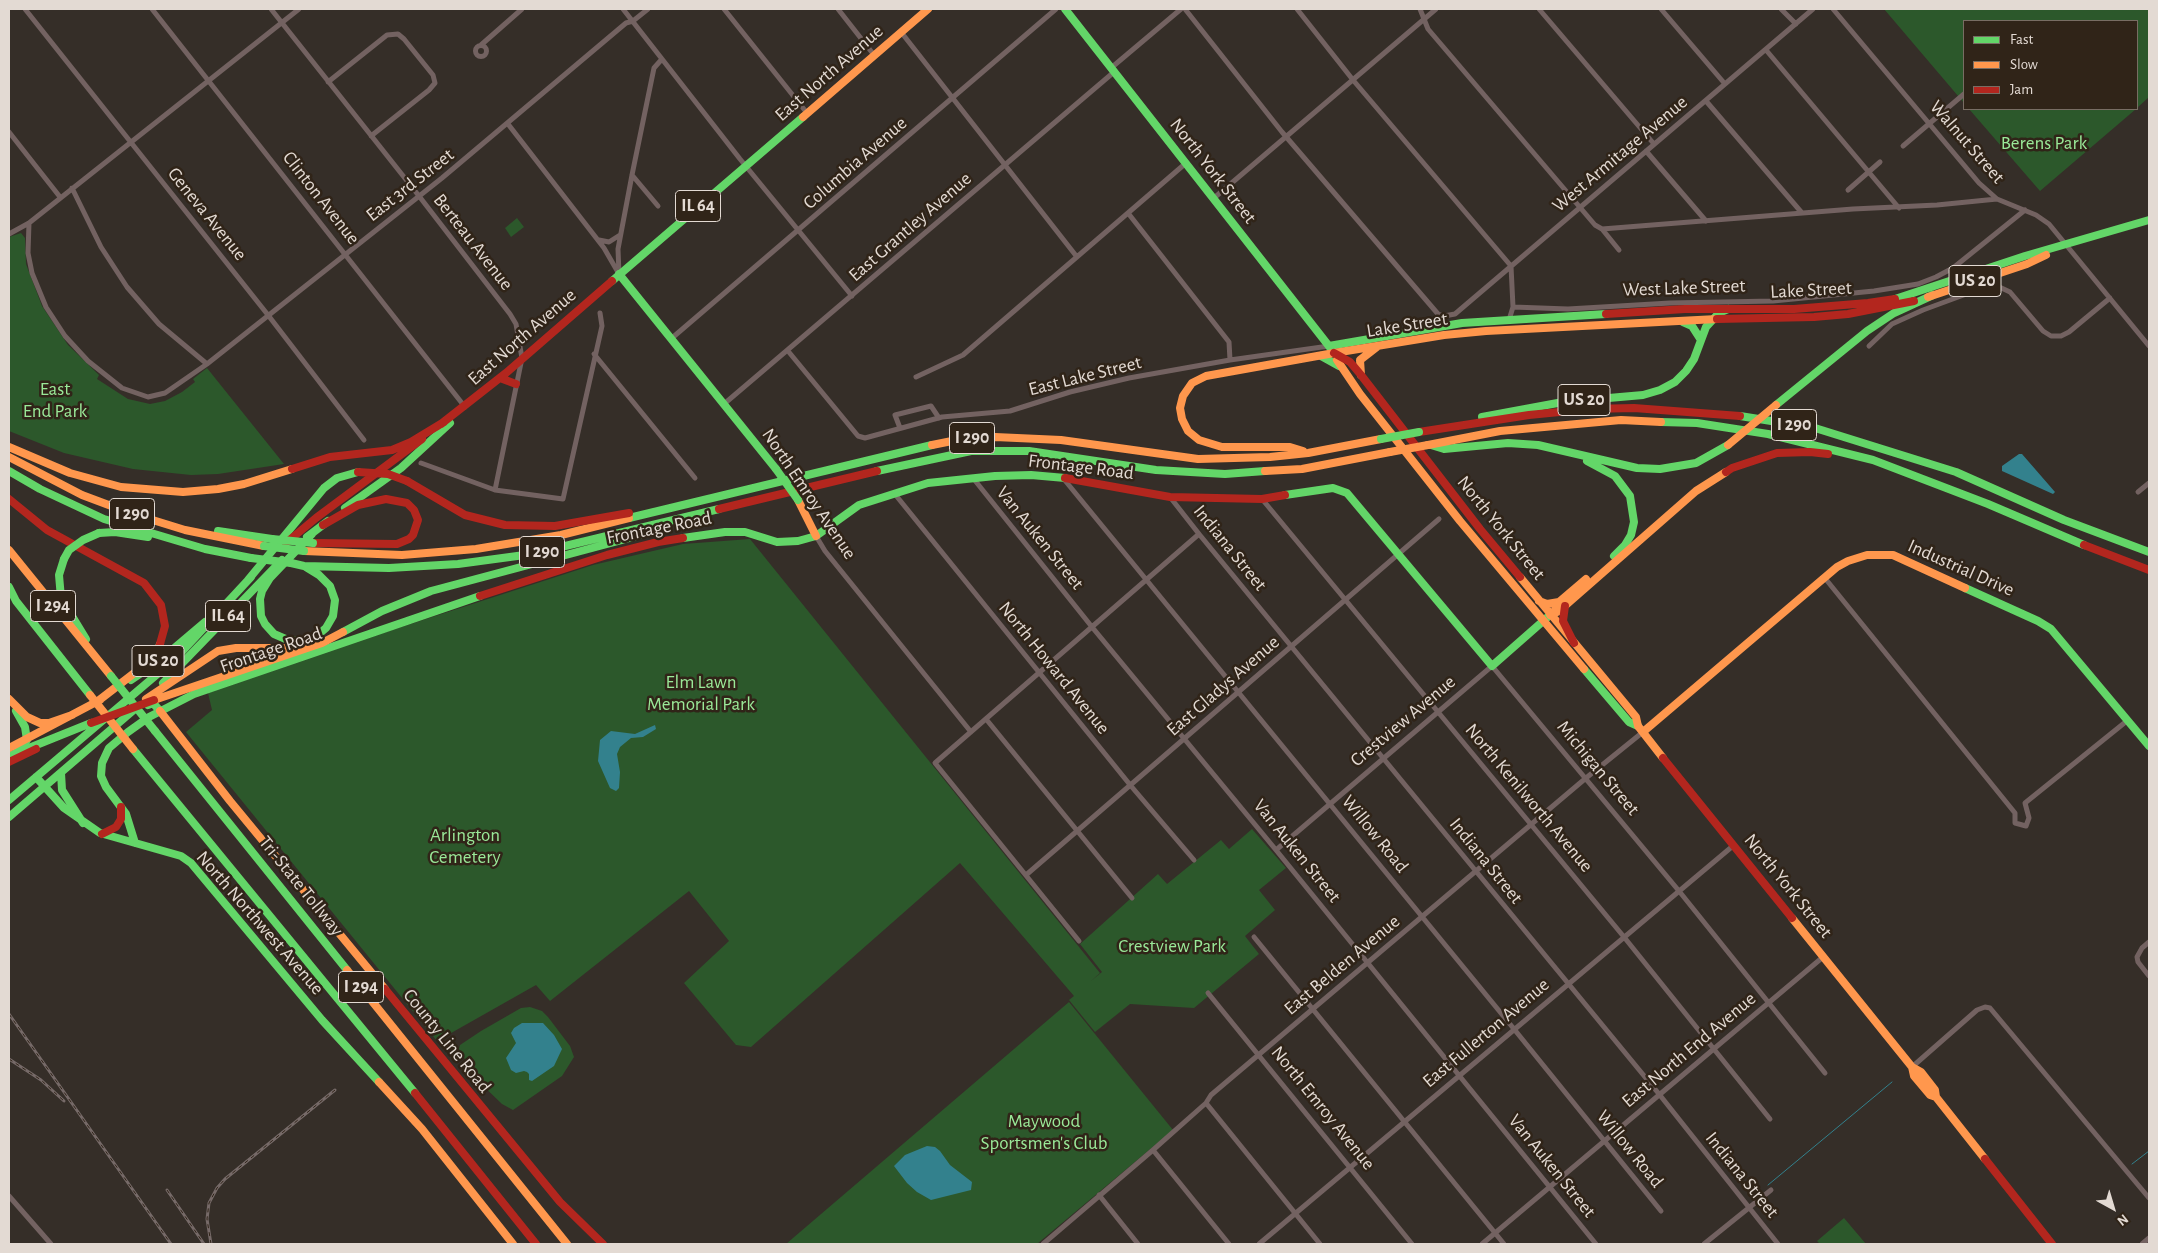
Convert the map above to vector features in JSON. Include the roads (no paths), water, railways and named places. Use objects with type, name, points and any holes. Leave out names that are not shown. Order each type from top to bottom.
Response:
[{"type":"main road","name":"East North Avenue","points":[[36,777],[140,691],[174,660],[248,580],[304,528],[466,407],[928,9]]},
{"type":"main road","name":"North York Street","points":[[1065,9],[1334,353],[1339,366],[1460,521],[1574,643],[1636,717],[1640,729]]},
{"type":"main road","name":"Lake Street","points":[[1328,346],[1462,323],[1685,309],[1842,306],[1898,298],[2025,256],[2149,220]]},
{"type":"main road","name":"Lake Street","points":[[1308,453],[1290,447],[1238,448],[1207,444],[1188,431],[1182,419],[1180,408],[1182,396],[1187,388],[1198,379],[1206,376],[1382,344],[1486,331],[1678,320],[1814,317],[1848,314],[1883,308],[1933,295],[2017,267],[2066,245]]},
{"type":"main road","name":"North Emroy Avenue","points":[[619,274],[776,469],[798,500],[816,536]]},
{"type":"main road","name":"US 20","points":[[1428,445],[1444,449],[1508,443],[1538,445],[1638,468],[1660,469],[1696,463],[1728,445],[1867,331],[1894,313],[1933,295]]},
{"type":"main road","points":[[1712,319],[1728,309]]},
{"type":"main road","name":"US 20","points":[[1419,432],[1508,411],[1563,402],[1643,395],[1660,390],[1675,382],[1686,371],[1694,359],[1706,327],[1712,319]]},
{"type":"main road","points":[[1678,320],[1692,326],[1701,340]]},
{"type":"main road","points":[[1361,375],[1360,360],[1382,344]]},
{"type":"main road","name":"North York Street","points":[[1334,353],[1350,362],[1361,375],[1550,616],[1629,722],[1640,729],[1912,1067],[1921,1072],[1935,1090],[1936,1097],[2052,1244]]},
{"type":"main road","points":[[1318,356],[1339,366]]},
{"type":"main road","points":[[500,378],[516,384]]},
{"type":"main road","name":"IL 64","points":[[9,817],[149,702],[268,573],[323,525],[401,468],[466,407]]},
{"type":"main road","name":"I 290","points":[[9,457],[82,495],[130,513],[185,530],[264,546],[304,551],[402,555],[476,549],[561,535],[908,448],[976,438],[1061,440],[1198,459],[1270,457],[1308,453],[1419,432],[1529,415],[1590,409],[1634,408],[1742,416],[1816,428],[1956,472],[2064,520],[2149,552]]},
{"type":"main road","name":"I 290","points":[[9,471],[40,489],[104,519],[205,549],[304,566],[389,568],[493,560],[567,547],[775,494],[916,461],[971,451],[1029,451],[1156,470],[1225,474],[1302,469],[1500,431],[1621,420],[1697,423],[1768,434],[1873,460],[1988,504],[2116,559],[2149,570]]},
{"type":"main road","points":[[9,447],[70,473],[121,486],[184,492],[218,489],[244,484],[330,457],[392,450],[411,442],[444,422]]},
{"type":"main road","points":[[1562,604],[1625,544],[1634,522],[1630,496],[1615,476],[1603,468],[1564,451]]},
{"type":"main road","points":[[1539,602],[1562,604],[1696,491],[1732,468],[1777,453],[1810,452],[1873,460]]},
{"type":"main road","name":"US 20","points":[[248,580],[324,488],[337,478],[358,472],[388,474],[407,481],[465,515],[505,525],[555,526],[681,505]]},
{"type":"main road","name":"Frontage Road","points":[[134,843],[126,814],[106,787],[101,776],[102,763],[110,748],[116,742],[160,711],[194,694],[543,574],[607,555],[658,542],[725,532],[745,532],[777,542],[798,541],[816,536],[859,505],[894,492],[928,483],[974,478],[1031,475],[1063,478],[1170,497],[1262,499],[1334,488],[1341,489]]},
{"type":"main road","name":"Michigan Street","points":[[1341,489],[1347,493],[1492,666]]},
{"type":"main road","name":"US 20","points":[[11,753],[149,702],[322,643],[382,611],[431,591],[644,535],[775,494]]},
{"type":"main road","points":[[9,499],[47,530],[144,583],[161,604],[165,626],[158,650],[146,664],[98,701]]},
{"type":"main road","points":[[130,513],[227,533],[313,543],[397,544],[404,542],[414,535],[418,520],[414,510],[407,502],[386,499],[358,505],[323,525]]},
{"type":"main road","points":[[98,661],[61,598],[59,575],[64,558],[69,550],[83,540],[99,533],[116,532],[205,549]]},
{"type":"main road","points":[[304,566],[319,575],[330,586],[335,600],[335,608],[330,623],[320,635],[313,639],[296,642],[280,638],[269,629],[261,616],[260,599],[262,591],[270,578],[312,534]]},
{"type":"main road","name":"Tri-State Tollway","points":[[9,550],[567,1244]]},
{"type":"main road","name":"Industrial Drive","points":[[1640,729],[1824,576],[1848,560],[1867,555],[1893,555],[2038,621],[2058,636],[2149,746]]},
{"type":"main road","name":"I 294","points":[[9,587],[16,601],[90,695],[398,1071],[536,1244]]},
{"type":"main road","name":"US 20","points":[[27,740],[98,701],[159,661],[237,592]]},
{"type":"main road","points":[[9,594],[16,601]]},
{"type":"main road","points":[[1562,604],[1564,621],[1574,643]]},
{"type":"main road","name":"Crestview Avenue","points":[[1492,666],[1550,616],[1559,611],[1562,604]]},
{"type":"main road","points":[[149,702],[196,664],[218,651],[236,648],[289,650],[322,643]]},
{"type":"main road","points":[[9,700],[27,717],[40,723],[49,723],[72,716]]},
{"type":"main road","points":[[9,700],[25,728],[27,740],[21,749],[11,753]]},
{"type":"main road","points":[[149,702],[154,703],[160,711]]},
{"type":"main road","name":"County Line Road","points":[[160,711],[230,801],[342,935],[424,1039],[560,1202],[603,1244]]},
{"type":"main road","points":[[9,762],[92,724]]},
{"type":"main road","points":[[61,773],[62,790],[84,823]]},
{"type":"main road","name":"IL 64","points":[[9,800],[36,777]]},
{"type":"main road","name":"North Northwest Avenue","points":[[36,777],[64,808],[102,834],[180,856],[191,863],[337,1037],[422,1129],[513,1244]]},
{"type":"main road","points":[[102,834],[116,827],[121,819],[121,807]]},
{"type":"street","name":"Geneva Avenue","points":[[25,9],[268,315],[364,440]]},
{"type":"street","name":"Clinton Avenue","points":[[152,9],[466,407]]},
{"type":"street","name":"Berteau Avenue","points":[[271,9],[419,196],[510,314],[518,329],[522,358],[495,490]]},
{"type":"street","points":[[9,234],[29,222],[298,9]]},
{"type":"street","points":[[481,45],[522,9]]},
{"type":"street","points":[[623,9],[745,165],[852,296]]},
{"type":"street","name":"East 3rd Street","points":[[29,222],[28,253],[35,282],[52,318],[79,352],[112,381],[139,395],[148,397],[165,393],[207,364],[419,196],[508,124],[626,23],[633,21],[648,9]]},
{"type":"street","points":[[724,9],[807,113]]},
{"type":"street","points":[[838,9],[874,55]]},
{"type":"street","name":"Columbia Avenue","points":[[672,338],[1056,9]]},
{"type":"street","points":[[1183,9],[1286,137]]},
{"type":"street","name":"East Grantley Avenue","points":[[724,404],[1005,165],[1183,9]]},
{"type":"street","points":[[1297,9],[1353,80],[1511,266],[1514,306],[1509,320]]},
{"type":"street","points":[[1420,9],[1428,29],[1595,225],[1602,229],[1619,250]]},
{"type":"street","points":[[1214,198],[1436,9]]},
{"type":"street","points":[[1539,9],[1654,144]]},
{"type":"street","points":[[1662,9],[1725,84]]},
{"type":"street","points":[[1781,9],[1796,24]]},
{"type":"street","name":"West Armitage Avenue","points":[[1286,137],[1438,314],[1444,316],[1455,314],[1813,9]]},
{"type":"street","name":"Walnut Street","points":[[1833,9],[1979,183],[1997,199],[2025,210],[2049,224],[2149,346]]},
{"type":"street","points":[[901,32],[1077,257]]},
{"type":"street","points":[[328,82],[387,35],[398,34],[433,75],[435,83],[429,90],[371,136]]},
{"type":"street","points":[[1766,50],[1899,208]]},
{"type":"street","points":[[619,274],[618,257],[621,233],[632,175],[654,68],[662,60]]},
{"type":"street","points":[[1903,146],[1963,95]]},
{"type":"street","points":[[1706,101],[1802,213]]},
{"type":"street","points":[[508,124],[598,240],[619,274]]},
{"type":"street","points":[[9,132],[60,197]]},
{"type":"street","points":[[1646,151],[1706,221]]},
{"type":"street","points":[[1848,190],[1880,162]]},
{"type":"street","points":[[916,377],[963,355],[1186,163]]},
{"type":"street","points":[[632,175],[658,206]]},
{"type":"street","points":[[72,188],[100,248],[127,287],[164,329],[207,364]]},
{"type":"street","points":[[1602,229],[1802,213],[1899,208],[1997,199]]},
{"type":"street","name":"West Lake Street","points":[[1514,306],[1568,310],[1670,303],[1773,301],[1889,289],[1918,284],[1944,274],[2025,210]]},
{"type":"street","points":[[1128,213],[1229,342],[1230,360]]},
{"type":"street","points":[[598,240],[609,242],[619,237],[621,233]]},
{"type":"street","points":[[1869,346],[1892,324],[1923,310],[1988,286],[1995,286],[2010,292],[2043,331],[2051,336],[2061,336],[2069,332],[2110,298]]},
{"type":"street","points":[[421,464],[495,490],[563,499],[594,354],[602,326],[600,313]]},
{"type":"street","name":"East Lake Street","points":[[788,351],[858,436],[864,438],[939,418],[1010,411],[1070,392],[1117,380],[1230,360],[1328,346]]},
{"type":"street","points":[[594,354],[695,478]]},
{"type":"street","points":[[900,428],[895,416],[931,406],[939,418]]},
{"type":"street","name":"Van Auken Street","points":[[974,478],[1092,627],[1185,738],[1596,1244]]},
{"type":"street","name":"Willow Road","points":[[1063,478],[1145,581],[1423,916],[1661,1211]]},
{"type":"street","points":[[2138,492],[2149,483]]},
{"type":"street","name":"North Howard Avenue","points":[[894,492],[1130,786],[1194,860]]},
{"type":"street","name":"Indiana Street","points":[[1170,497],[1198,534],[1659,1094],[1778,1244]]},
{"type":"street","name":"North Kenilworth Avenue","points":[[1262,499],[1624,936],[1770,1119]]},
{"type":"street","name":"East Gladys Avenue","points":[[1026,875],[1439,519]]},
{"type":"street","points":[[1079,941],[935,763],[1198,534]]},
{"type":"street","name":"North Emroy Avenue","points":[[816,536],[825,551],[971,732]]},
{"type":"street","points":[[1824,576],[2016,813],[2015,823],[2026,826],[2029,818],[2025,803],[2128,720]]},
{"type":"street","name":"Crestview Avenue","points":[[1276,850],[1492,666]]},
{"type":"street","name":"Michigan Street","points":[[1492,666],[1679,891],[1825,1073]]},
{"type":"street","points":[[986,719],[1132,898]]},
{"type":"street","name":"East Belden Avenue","points":[[1044,1244],[1206,1103],[1211,1095],[1476,872],[1640,729]]},
{"type":"street","name":"East Fullerton Avenue","points":[[1259,1244],[1734,845]]},
{"type":"street","points":[[1254,937],[1504,1244]]},
{"type":"street","points":[[2149,942],[2142,948],[2137,957],[2138,962],[2149,976]]},
{"type":"street","name":"East North End Avenue","points":[[1482,1244],[1823,957]]},
{"type":"street","name":"North Emroy Avenue","points":[[1208,993],[1412,1244]]},
{"type":"street","points":[[1912,1067],[1978,1010],[1988,1007],[1996,1012],[2149,1198]]},
{"type":"street","points":[[1206,1103],[1320,1244]]},
{"type":"street","points":[[1153,1150],[1229,1244]]},
{"type":"street","points":[[1704,1244],[1771,1190]]},
{"type":"street","points":[[1099,1195],[1138,1244]]},
{"type":"street","points":[[9,1196],[51,1244]]},
{"type":"street","points":[[2142,1244],[2149,1238]]},
{"type":"water","points":[[2019,454],[2022,454],[2055,492],[2053,494],[2002,471],[2002,466]]},
{"type":"water","points":[[655,725],[656,729],[643,737],[631,738],[620,747],[617,754],[620,772],[619,788],[616,791],[610,788],[598,761],[600,740],[611,731],[635,734]]},
{"type":"water","points":[[522,1023],[543,1023],[554,1035],[562,1049],[554,1066],[532,1081],[529,1080],[527,1072],[516,1073],[511,1070],[506,1058],[516,1043],[511,1033],[514,1028]]},
{"type":"water","points":[[927,1146],[935,1147],[940,1151],[950,1165],[972,1182],[971,1190],[931,1200],[917,1192],[907,1183],[894,1166],[905,1155]]},
{"type":"waterway","points":[[1768,1185],[1892,1082]]},
{"type":"waterway","points":[[2132,1164],[2149,1151]]},
{"type":"railway","points":[[9,1014],[171,1244]]},
{"type":"railway","points":[[9,1059],[41,1080],[64,1101]]},
{"type":"railway","points":[[211,1244],[207,1219],[209,1203],[217,1188],[225,1179],[335,1090]]},
{"type":"railway","points":[[167,1190],[204,1244]]},
{"type":"park label","name":"Berens Park","points":[[2044,143]]},
{"type":"park label","name":"East End Park","points":[[55,400]]},
{"type":"park label","name":"Elm Lawn Memorial Park","points":[[701,693]]},
{"type":"park label","name":"Arlington Cemetery","points":[[465,846]]},
{"type":"park label","name":"Crestview Park","points":[[1172,946]]},
{"type":"park label","name":"Maywood Sportsmen's Club","points":[[1044,1132]]}]
